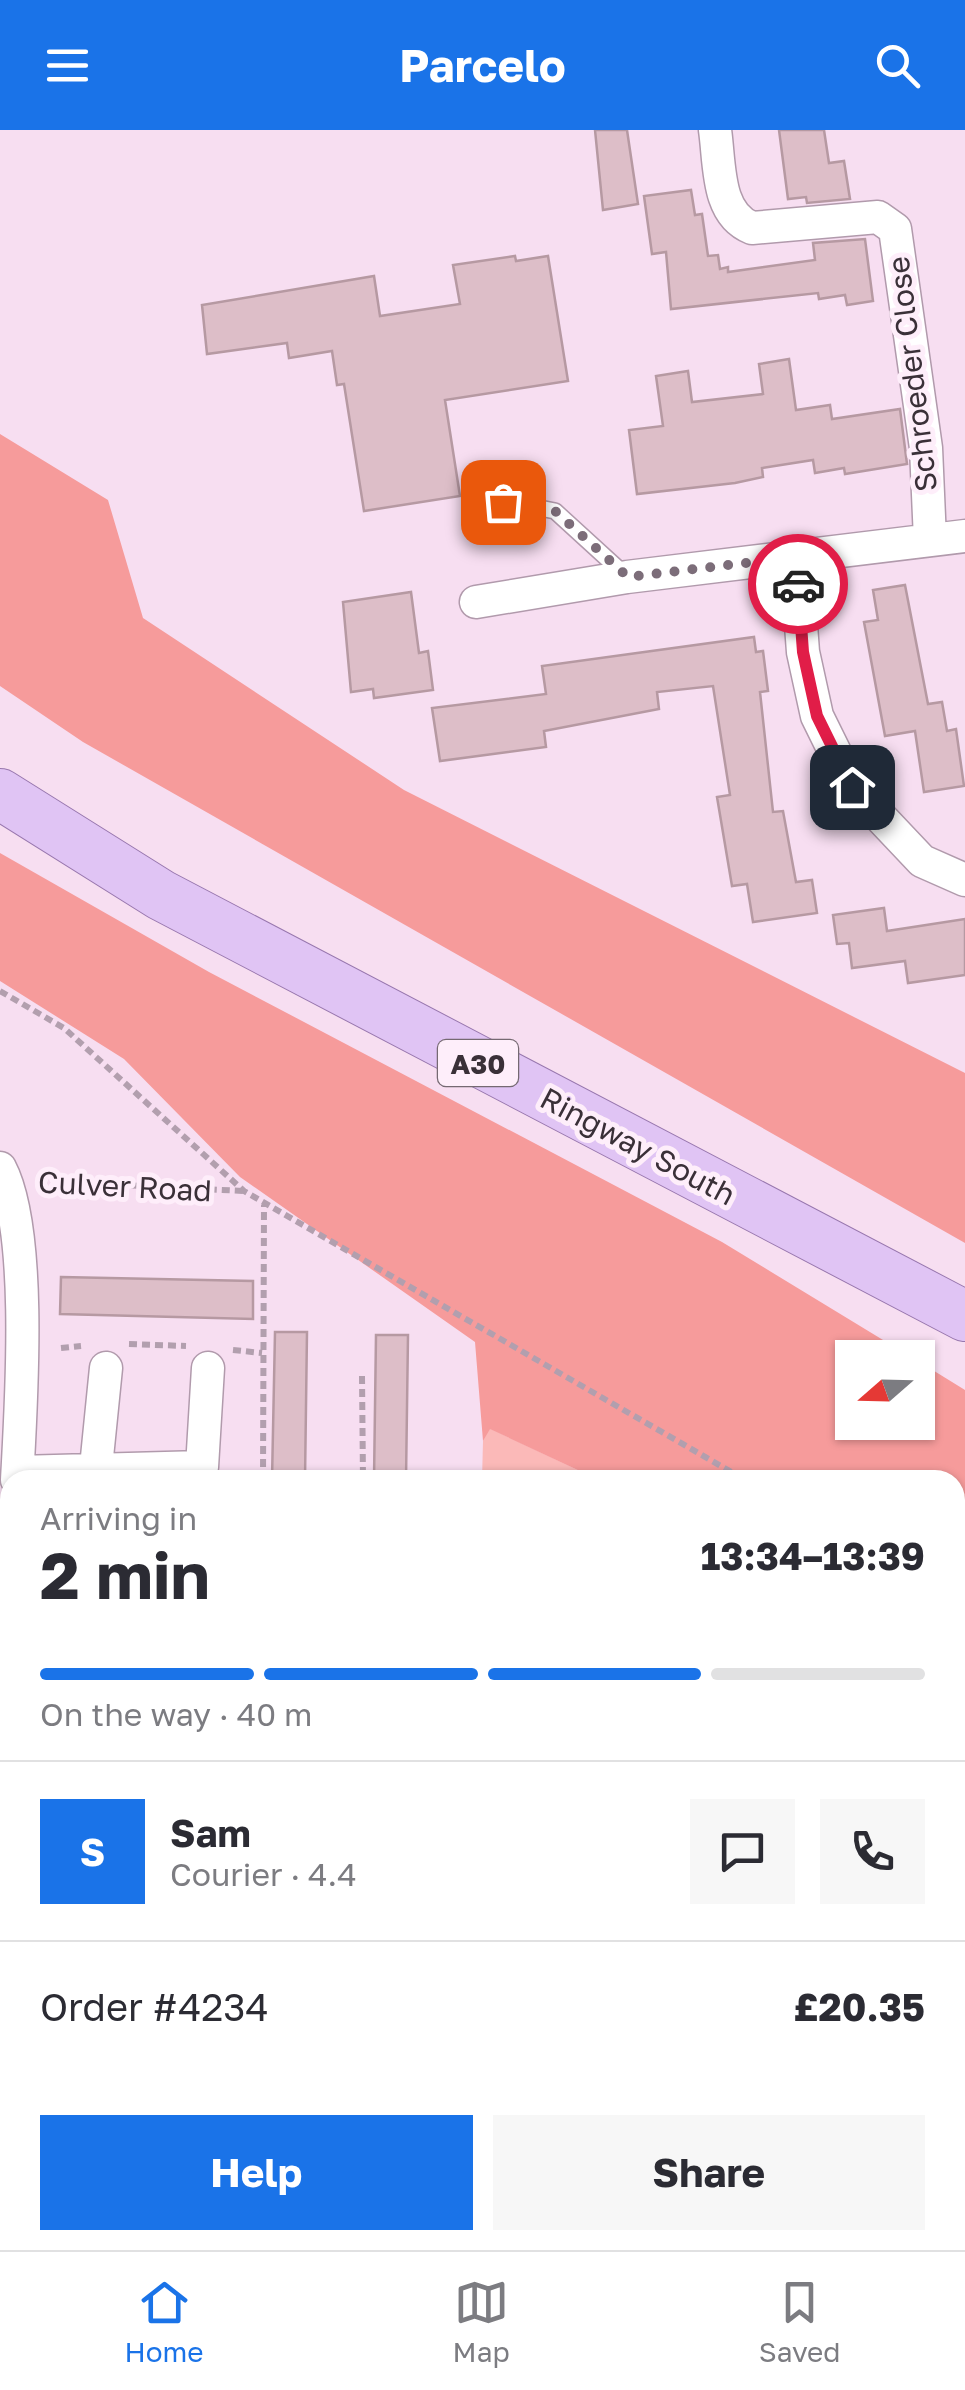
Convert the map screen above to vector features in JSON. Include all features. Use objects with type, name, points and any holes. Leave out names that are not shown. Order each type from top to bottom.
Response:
[{"type":"main road","name":"Ringway South","points":[[0,794],[162,896],[965,1316]]},
{"type":"street","name":"Schroeder Close","points":[[715,130],[727,210],[738,223],[752,228],[878,217],[894,229],[926,448],[930,540]]},
{"type":"street","points":[[476,602],[628,577],[965,536]]},
{"type":"street","points":[[796,557],[803,652],[817,716],[852,787],[922,860],[965,880]]},
{"type":"street","name":"Culver Road","points":[[3,1174],[17,1224],[20,1268],[9,1431],[16,1470]]},
{"type":"street","points":[[96,1467],[107,1352]]},
{"type":"street","name":"Culver Road","points":[[70,1470],[202,1467],[208,1355]]},
{"type":"lane","points":[[503,502],[555,511],[628,577]]},
{"type":"path","points":[[0,991],[64,1028],[244,1192],[728,1470]]},
{"type":"path","name":"Culver Road","points":[[3,1174],[244,1192]]},
{"type":"path","points":[[263,1470],[264,1204]]},
{"type":"path","points":[[61,1348],[208,1355],[262,1353]]},
{"type":"path","points":[[362,1376],[363,1470]]},
{"type":"shaded area","points":[[0,434],[108,500],[143,618],[404,790],[965,1073],[965,1243],[83,742],[0,686]]},
{"type":"shaded area","points":[[0,853],[209,972],[722,1242],[883,1340],[835,1340],[835,1440],[935,1440],[935,1371],[965,1390],[965,1470],[578,1470],[490,1429],[483,1441],[475,1342],[240,1177],[124,1059],[0,981]]},
{"type":"shaded area","points":[[489,1428],[578,1470],[482,1470],[483,1441]]},
{"type":"building","points":[[595,130],[627,130],[638,204],[603,210]]},
{"type":"building","points":[[779,130],[824,130],[829,163],[844,161],[850,199],[807,203],[806,197],[788,199]]},
{"type":"building","points":[[691,190],[695,215],[702,214],[708,256],[718,255],[720,269],[728,267],[728,272],[815,260],[813,243],[865,239],[873,301],[847,305],[845,295],[819,299],[818,293],[671,309],[666,252],[652,254],[644,196]]},
{"type":"building","points":[[515,256],[516,261],[548,256],[568,381],[445,400],[460,496],[364,511],[344,384],[337,385],[332,351],[289,358],[287,343],[207,354],[202,305],[374,276],[380,316],[460,304],[453,265]]},
{"type":"building","points":[[789,359],[796,410],[830,405],[832,419],[900,409],[907,464],[845,474],[844,468],[815,473],[813,460],[762,468],[763,477],[735,483],[637,494],[629,430],[663,426],[656,376],[688,371],[692,402],[763,394],[759,364]]},
{"type":"building","points":[[905,585],[928,704],[942,702],[947,731],[956,729],[964,786],[924,792],[915,731],[885,736],[864,622],[878,620],[873,590]]},
{"type":"building","points":[[411,592],[419,653],[428,651],[433,690],[374,698],[373,689],[351,692],[343,602]]},
{"type":"building","points":[[754,637],[756,652],[763,651],[768,691],[760,692],[773,812],[783,811],[796,882],[812,880],[817,913],[753,922],[747,884],[732,886],[717,797],[730,795],[713,686],[657,692],[659,709],[544,731],[546,747],[440,761],[432,708],[546,694],[542,666]]},
{"type":"building","points":[[884,908],[887,931],[965,919],[965,975],[908,983],[905,961],[852,968],[849,943],[837,944],[833,915]]},
{"type":"building","points":[[61,1277],[253,1281],[253,1319],[60,1314]]},
{"type":"building","points":[[275,1332],[307,1332],[305,1470],[272,1470]]},
{"type":"building","points":[[376,1335],[408,1335],[406,1470],[374,1470]]},
{"type":"way so far","points":[[503,502],[555,511],[628,577],[796,557],[798,584]]},
{"type":"route","points":[[798,584],[803,652],[817,716],[852,787]]}]
